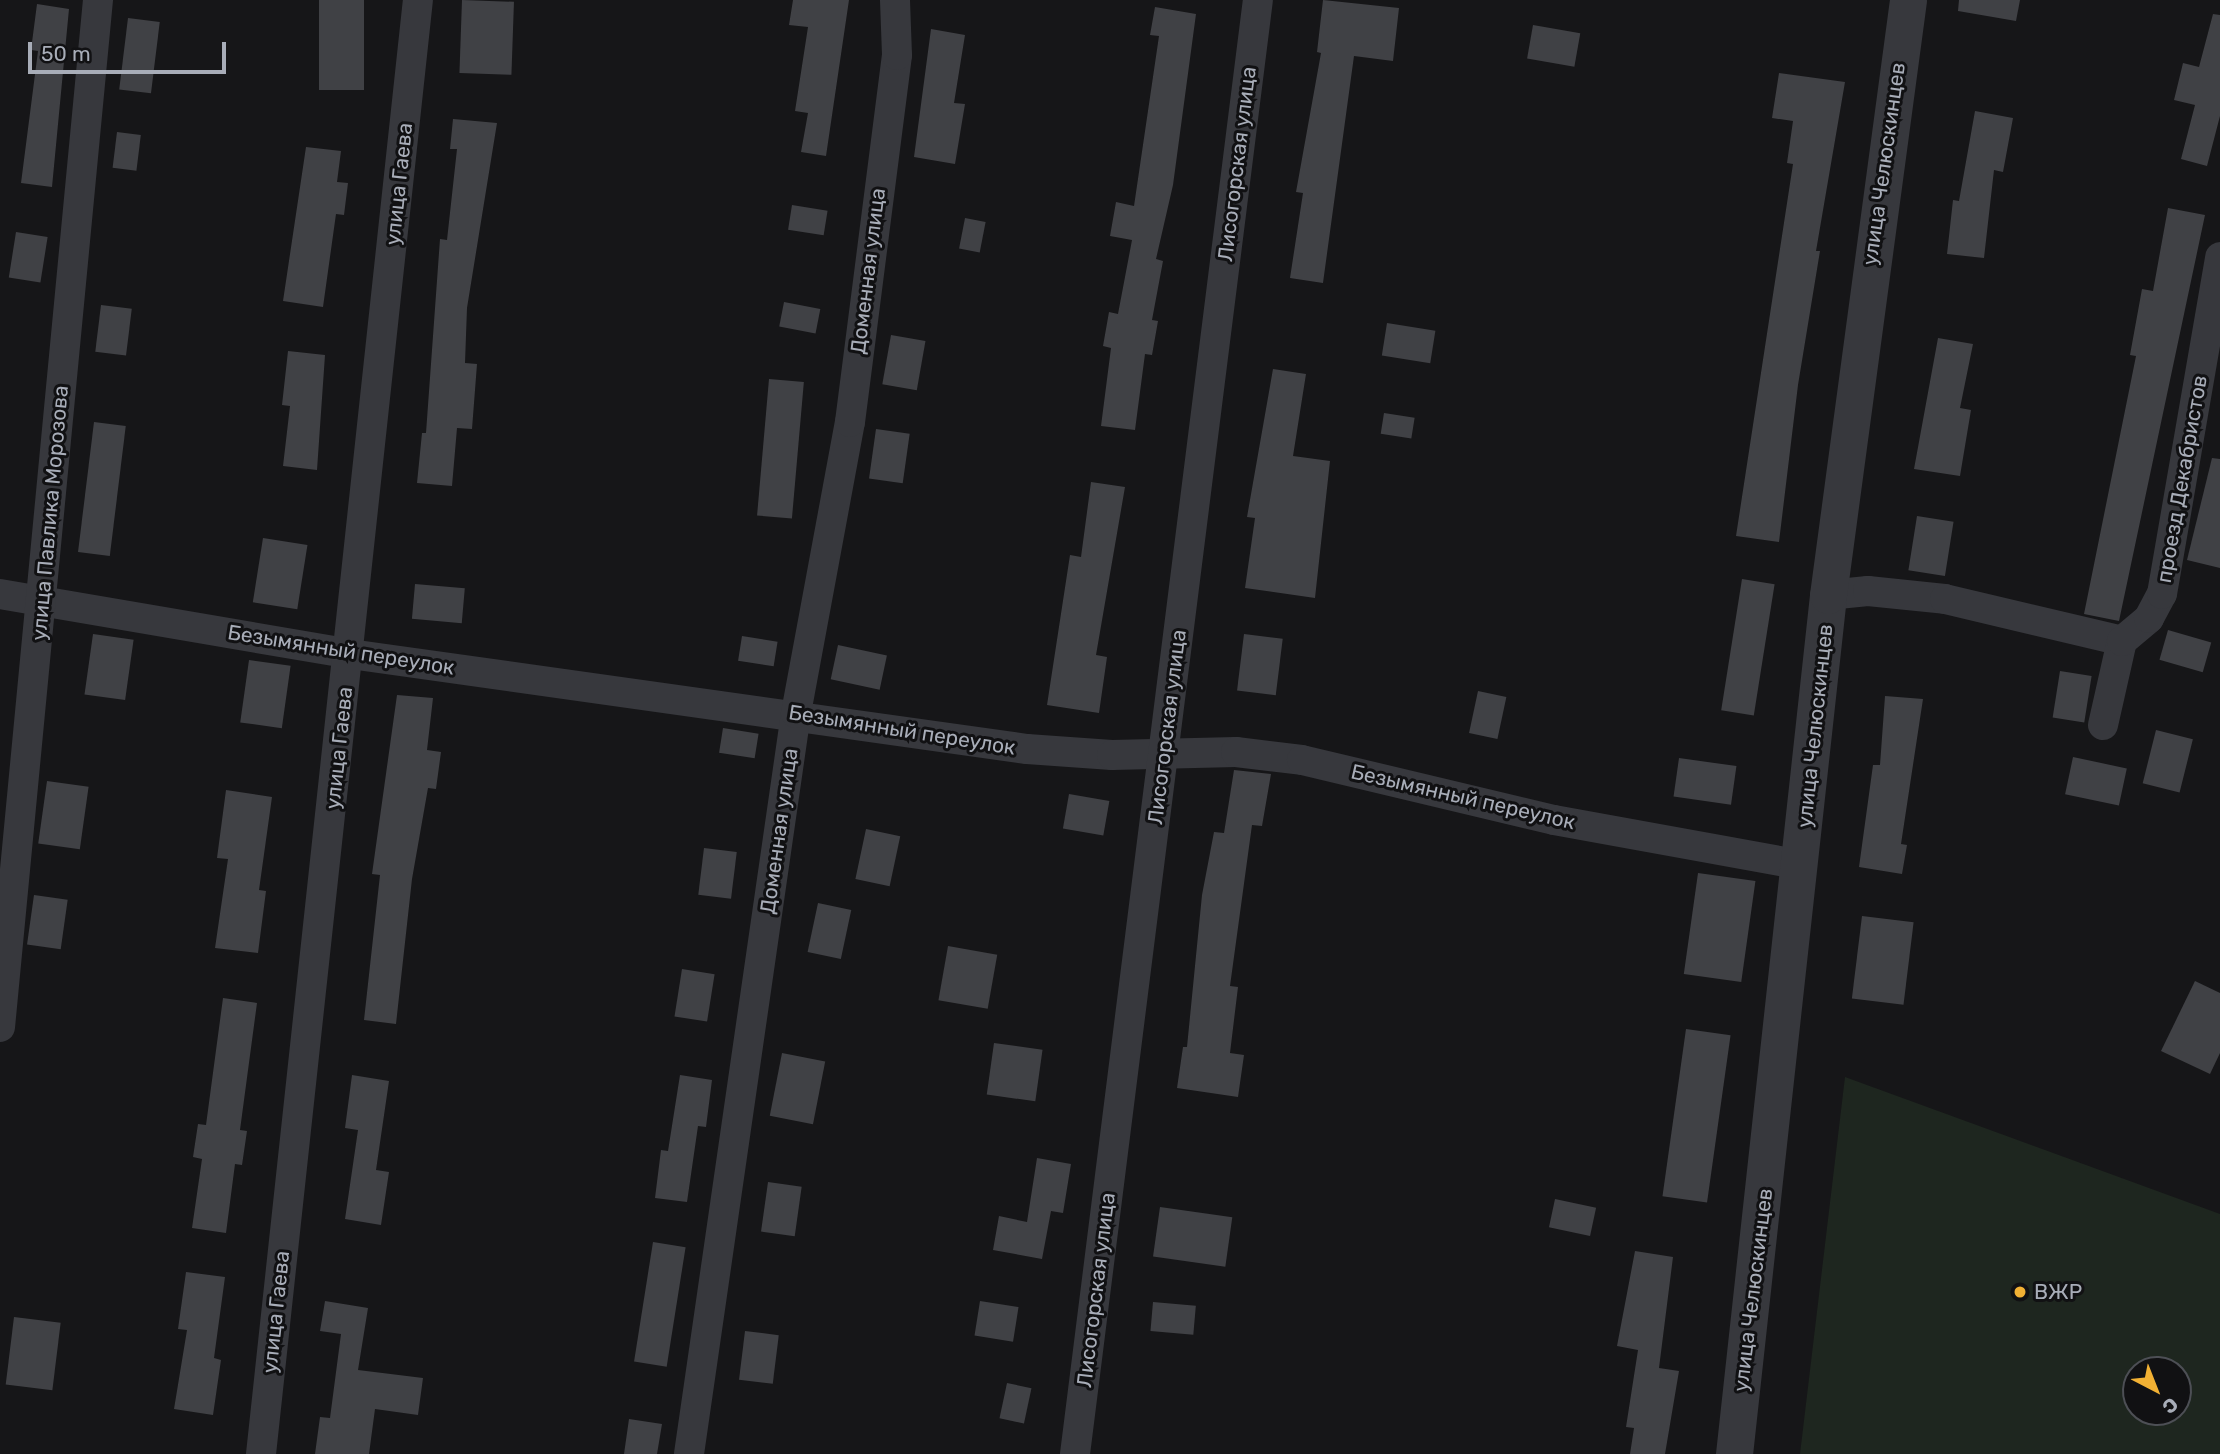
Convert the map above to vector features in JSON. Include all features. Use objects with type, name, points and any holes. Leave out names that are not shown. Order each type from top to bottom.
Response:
[{"type":"street","name":"улица Павлика Морозова","points":[[0,1027],[98,0]]},
{"type":"street","name":"улица Гаева","points":[[261,1454],[350,654],[418,0]]},
{"type":"street","name":"Доменная улица","points":[[689,1454],[796,713],[850,422],[897,55],[895,0]]},
{"type":"street","name":"Лисогорская улица","points":[[1075,1454],[1258,0]]},
{"type":"street","name":"улица Челюскинцев","points":[[1734,1454],[1802,865],[1828,595],[1908,0]]},
{"type":"street","name":"проезд Декабристов","points":[[2122,641],[2149,618],[2162,594],[2220,257]]},
{"type":"street","points":[[1828,595],[1868,591],[1945,599],[2122,641],[2103,725]]},
{"type":"street","name":"Безымянный переулок","points":[[0,594],[350,654],[796,713],[1027,749],[1112,755],[1236,752],[1302,760],[1554,820],[1802,865]]},
{"type":"shaded area","name":"ВЖР","points":[[1845,1077],[2220,1214],[2220,1454],[1800,1454]]},
{"type":"building","points":[[319,0],[364,0],[364,90],[319,90]]},
{"type":"building","points":[[462,0],[514,2],[511,75],[459,73]]},
{"type":"building","points":[[793,0],[849,0],[826,156],[801,152],[808,113],[795,111],[808,27],[789,25]]},
{"type":"building","points":[[1323,0],[1399,8],[1393,61],[1354,56],[1323,283],[1290,278],[1303,193],[1296,192],[1321,53],[1317,52]]},
{"type":"building","points":[[1959,0],[2020,0],[2016,21],[1958,11]]},
{"type":"building","points":[[37,4],[69,9],[52,187],[21,183],[38,51],[31,50]]},
{"type":"building","points":[[1155,7],[1196,14],[1173,185],[1156,259],[1163,261],[1152,320],[1158,321],[1152,355],[1145,354],[1135,430],[1101,426],[1111,348],[1103,346],[1109,312],[1118,314],[1132,240],[1110,236],[1116,202],[1134,206],[1159,36],[1150,35]]},
{"type":"building","points":[[2213,14],[2220,15],[2220,116],[2207,166],[2181,159],[2195,105],[2174,100],[2183,63],[2199,67]]},
{"type":"building","points":[[128,18],[160,22],[151,93],[119,89]]},
{"type":"building","points":[[1533,25],[1580,33],[1574,67],[1527,58]]},
{"type":"building","points":[[931,29],[965,35],[954,103],[965,104],[955,164],[914,157]]},
{"type":"building","points":[[1779,73],[1845,82],[1816,251],[1820,251],[1798,385],[1779,542],[1736,536],[1793,164],[1787,163],[1793,121],[1772,118]]},
{"type":"building","points":[[1975,111],[2013,118],[2003,172],[1994,170],[1984,258],[1947,254],[1953,200],[1959,201]]},
{"type":"building","points":[[453,119],[497,123],[467,308],[465,363],[477,364],[472,429],[457,428],[452,486],[417,483],[422,433],[426,433],[440,239],[447,240],[457,149],[450,149]]},
{"type":"building","points":[[117,132],[141,135],[136,171],[113,168]]},
{"type":"building","points":[[306,147],[341,151],[337,182],[348,183],[344,215],[336,214],[323,307],[283,301]]},
{"type":"building","points":[[792,205],[828,211],[824,235],[788,230]]},
{"type":"building","points":[[2168,208],[2205,215],[2119,621],[2084,614],[2136,356],[2130,355],[2142,289],[2153,291]]},
{"type":"building","points":[[965,218],[986,222],[980,252],[959,248]]},
{"type":"building","points":[[16,232],[48,237],[40,282],[9,277]]},
{"type":"building","points":[[784,302],[820,309],[816,334],[779,327]]},
{"type":"building","points":[[101,305],[132,309],[126,355],[95,352]]},
{"type":"building","points":[[1387,323],[1435,331],[1430,363],[1382,356]]},
{"type":"building","points":[[891,335],[925,341],[917,390],[882,384]]},
{"type":"building","points":[[1938,338],[1973,344],[1960,408],[1971,410],[1960,476],[1914,469]]},
{"type":"building","points":[[288,351],[325,355],[317,470],[283,466],[290,406],[282,405]]},
{"type":"building","points":[[1273,369],[1306,374],[1293,456],[1330,461],[1315,598],[1245,588],[1255,518],[1247,517]]},
{"type":"building","points":[[769,379],[804,382],[792,519],[757,515]]},
{"type":"building","points":[[1384,413],[1415,418],[1411,439],[1381,434]]},
{"type":"building","points":[[94,422],[126,426],[110,556],[78,552]]},
{"type":"building","points":[[876,429],[910,434],[903,483],[869,479]]},
{"type":"building","points":[[2212,458],[2220,459],[2220,568],[2187,560]]},
{"type":"building","points":[[1091,482],[1125,487],[1096,655],[1107,657],[1099,713],[1047,705],[1070,555],[1081,557]]},
{"type":"building","points":[[1917,516],[1954,522],[1945,576],[1908,570]]},
{"type":"building","points":[[263,538],[307,545],[297,609],[253,602]]},
{"type":"building","points":[[1742,579],[1775,584],[1754,716],[1721,710]]},
{"type":"building","points":[[415,584],[465,588],[462,623],[412,619]]},
{"type":"building","points":[[2168,630],[2211,642],[2203,672],[2159,660]]},
{"type":"building","points":[[93,634],[134,640],[125,700],[85,694]]},
{"type":"building","points":[[1244,634],[1283,639],[1276,695],[1237,691]]},
{"type":"building","points":[[742,636],[778,642],[774,666],[738,661]]},
{"type":"building","points":[[838,645],[887,655],[880,690],[831,679]]},
{"type":"building","points":[[249,660],[291,666],[282,728],[240,722]]},
{"type":"building","points":[[2060,671],[2092,676],[2084,722],[2053,717]]},
{"type":"building","points":[[1478,691],[1506,697],[1497,739],[1469,733]]},
{"type":"building","points":[[397,695],[433,698],[427,750],[441,752],[436,789],[428,788],[412,879],[396,1024],[364,1020],[380,875],[372,874]]},
{"type":"building","points":[[1885,696],[1923,699],[1901,844],[1907,845],[1902,874],[1859,867],[1873,765],[1880,765]]},
{"type":"building","points":[[723,728],[759,734],[755,758],[719,753]]},
{"type":"building","points":[[2156,730],[2193,739],[2180,793],[2143,783]]},
{"type":"building","points":[[2073,757],[2127,768],[2119,806],[2065,794]]},
{"type":"building","points":[[1679,758],[1736,766],[1731,805],[1674,797]]},
{"type":"building","points":[[1234,770],[1271,774],[1262,826],[1252,825],[1230,986],[1238,987],[1230,1053],[1244,1055],[1238,1097],[1177,1088],[1183,1047],[1187,1047],[1202,895],[1214,832],[1224,833]]},
{"type":"building","points":[[47,781],[89,787],[80,849],[38,843]]},
{"type":"building","points":[[226,790],[272,797],[259,890],[266,891],[258,953],[215,948],[228,859],[217,858]]},
{"type":"building","points":[[1069,794],[1109,801],[1103,836],[1063,828]]},
{"type":"building","points":[[866,829],[900,836],[890,886],[855,879]]},
{"type":"building","points":[[704,848],[737,852],[731,899],[698,895]]},
{"type":"building","points":[[1698,873],[1755,881],[1741,982],[1684,974]]},
{"type":"building","points":[[34,895],[68,900],[61,949],[27,945]]},
{"type":"building","points":[[818,903],[851,910],[841,959],[808,952]]},
{"type":"building","points":[[1862,916],[1914,922],[1903,1005],[1852,998]]},
{"type":"building","points":[[948,946],[997,955],[988,1009],[938,1000]]},
{"type":"building","points":[[682,969],[715,974],[707,1022],[674,1016]]},
{"type":"building","points":[[2195,981],[2220,993],[2220,1053],[2210,1074],[2161,1051]]},
{"type":"building","points":[[223,998],[257,1003],[240,1130],[247,1131],[242,1165],[235,1164],[226,1233],[192,1228],[202,1159],[193,1157],[198,1124],[206,1125]]},
{"type":"building","points":[[1686,1029],[1731,1035],[1707,1203],[1662,1196]]},
{"type":"building","points":[[994,1043],[1043,1050],[1035,1101],[987,1094]]},
{"type":"building","points":[[782,1053],[825,1061],[813,1124],[770,1116]]},
{"type":"building","points":[[352,1075],[389,1081],[376,1170],[389,1172],[381,1225],[345,1219],[358,1130],[345,1128]]},
{"type":"building","points":[[680,1075],[712,1080],[706,1127],[698,1126],[687,1202],[655,1198],[661,1150],[668,1151]]},
{"type":"building","points":[[1037,1158],[1071,1164],[1063,1213],[1051,1211],[1042,1259],[993,1250],[999,1216],[1027,1222]]},
{"type":"building","points":[[768,1182],[802,1187],[795,1236],[761,1232]]},
{"type":"building","points":[[1555,1199],[1596,1208],[1590,1236],[1549,1227]]},
{"type":"building","points":[[1160,1207],[1232,1217],[1225,1267],[1153,1257]]},
{"type":"building","points":[[653,1242],[686,1247],[667,1367],[634,1362]]},
{"type":"building","points":[[1635,1251],[1673,1257],[1659,1368],[1679,1371],[1665,1454],[1630,1454],[1634,1428],[1626,1427],[1638,1350],[1617,1346]]},
{"type":"building","points":[[186,1272],[225,1277],[214,1358],[221,1360],[213,1415],[174,1409],[187,1330],[178,1329]]},
{"type":"building","points":[[325,1301],[368,1308],[358,1370],[423,1378],[418,1415],[375,1409],[369,1454],[315,1454],[320,1417],[330,1418],[341,1334],[320,1331]]},
{"type":"building","points":[[980,1301],[1019,1307],[1013,1342],[975,1336]]},
{"type":"building","points":[[1153,1302],[1196,1306],[1193,1335],[1150,1331]]},
{"type":"building","points":[[14,1317],[61,1323],[52,1390],[6,1384]]},
{"type":"building","points":[[745,1331],[779,1335],[773,1384],[739,1380]]},
{"type":"building","points":[[1007,1383],[1031,1388],[1024,1423],[1000,1418]]},
{"type":"building","points":[[629,1419],[662,1424],[657,1454],[624,1454]]},
{"type":"place","name":"ВЖР","points":[[2020,1292]]}]
